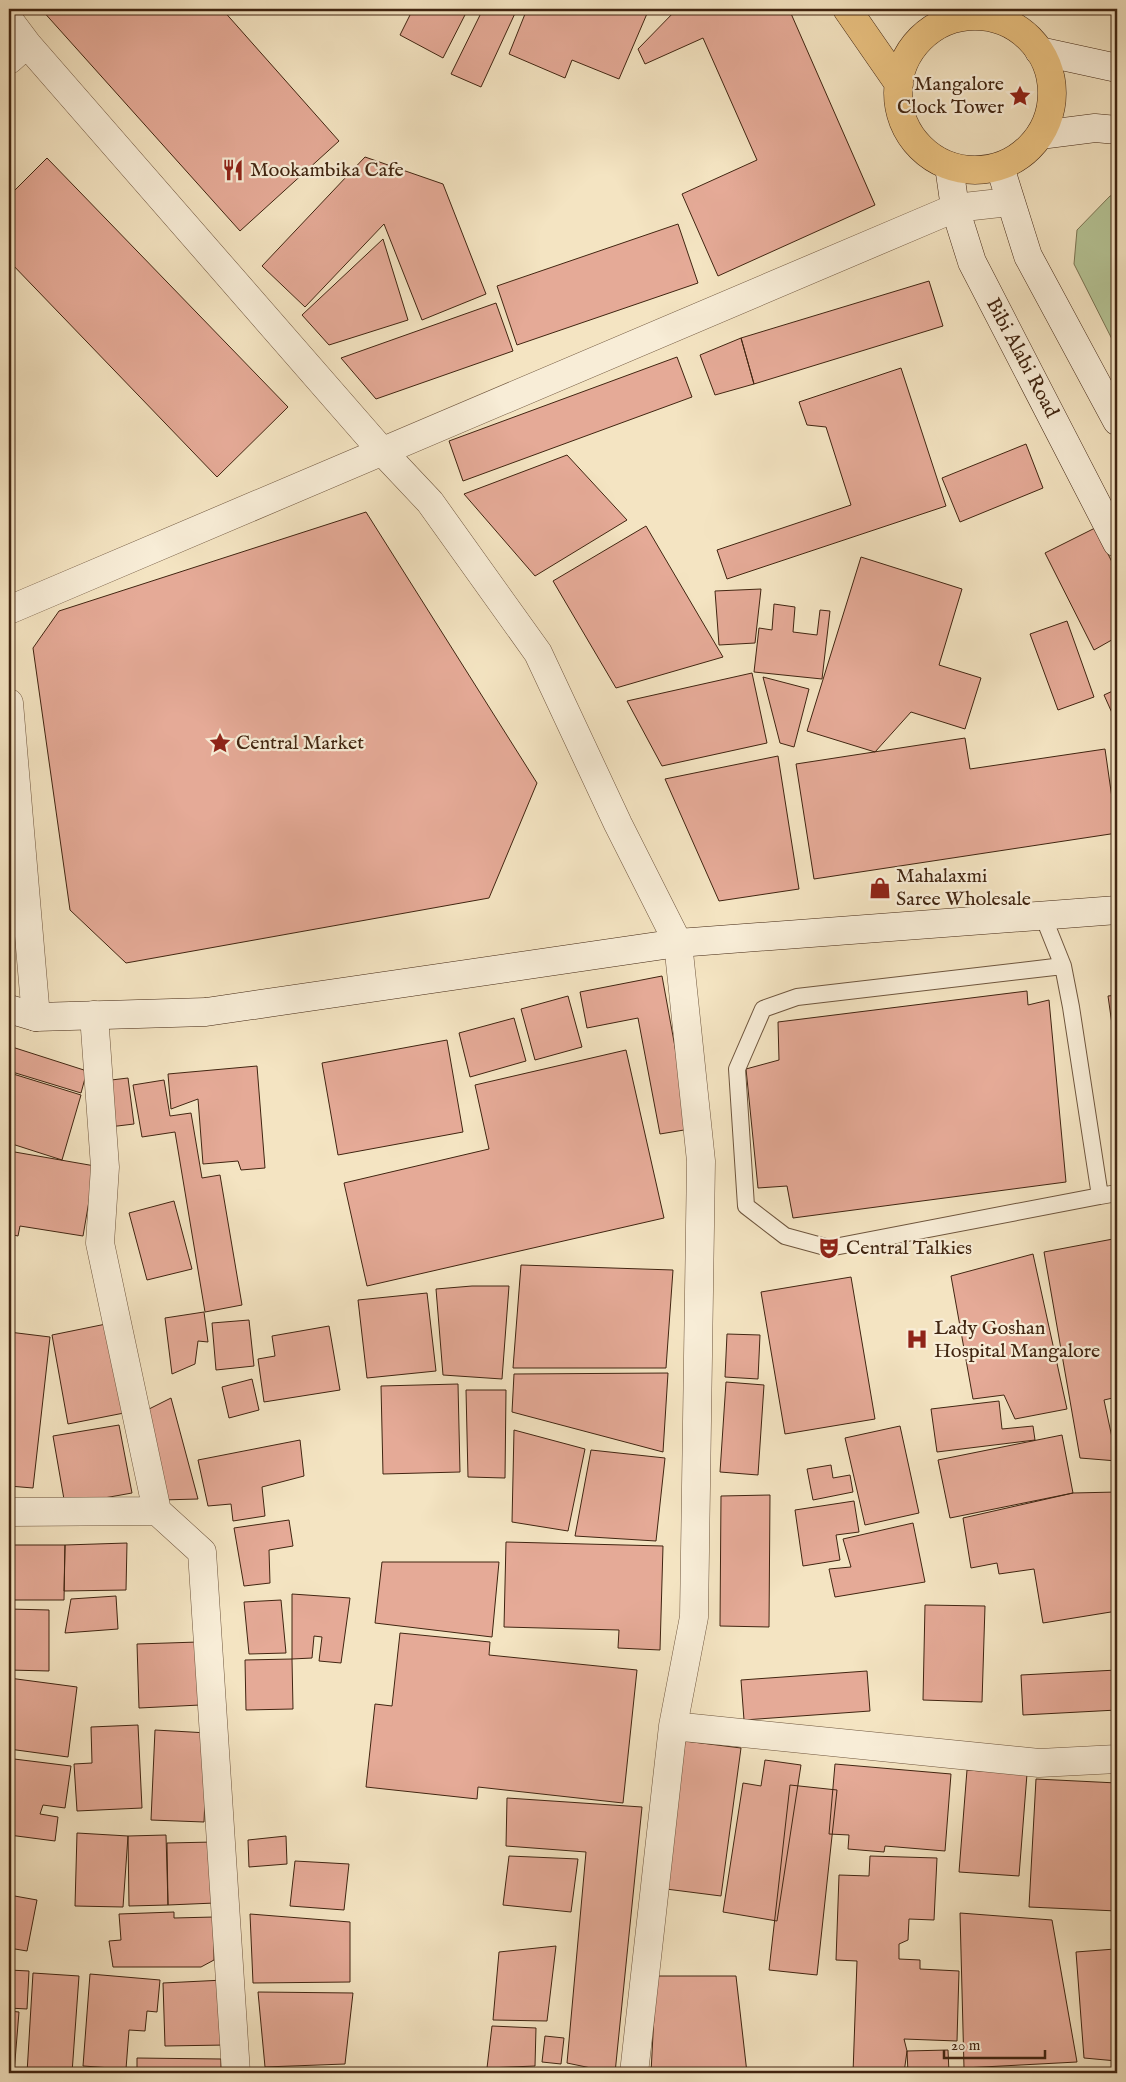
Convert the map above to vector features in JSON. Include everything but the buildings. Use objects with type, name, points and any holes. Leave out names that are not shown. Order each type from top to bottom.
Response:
[{"type":"main road","points":[[847,9],[899,84]]},
{"type":"main road","points":[[952,14],[988,17],[1008,24],[1026,35],[1039,51],[1048,70],[1052,93],[1049,115],[1040,135],[1023,154],[1000,167],[974,171],[949,166],[926,154],[909,134],[900,110],[899,84],[906,59],[921,38],[952,14]]},
{"type":"street","points":[[9,20],[18,52],[430,502],[538,652],[618,824],[678,943],[700,1161],[694,1617],[673,1726],[634,2073]]},
{"type":"street","points":[[1039,51],[1117,68]]},
{"type":"street","points":[[1040,135],[1095,128],[1117,130]]},
{"type":"street","name":"Bibi Alabi Road","points":[[949,166],[954,208],[972,262],[1117,543]]},
{"type":"street","points":[[1000,167],[1009,202],[1028,256],[1117,421]]},
{"type":"street","points":[[9,610],[381,450],[954,208],[1009,202]]},
{"type":"street","points":[[9,703],[36,1017]]},
{"type":"street","points":[[9,1009],[36,1017],[206,1012],[678,943],[1117,910]]},
{"type":"street","points":[[94,1015],[105,1167],[100,1244],[156,1511],[202,1552],[236,2073]]},
{"type":"street","points":[[9,1512],[156,1511]]},
{"type":"street","points":[[673,1726],[1038,1763],[1117,1759]]},
{"type":"lane","points":[[1043,916],[1062,966],[1071,1007],[1100,1196]]},
{"type":"lane","points":[[1062,966],[797,996],[763,1009],[737,1069],[746,1206],[785,1236],[830,1248],[1117,1193]]},
{"type":"green space","points":[[1117,194],[1117,349],[1074,264],[1077,230],[1110,196]]},
{"type":"place","name":"Mangalore Clock Tower","points":[[1020,96]]},
{"type":"place","name":"Mookambika Cafe","points":[[233,170]]},
{"type":"place","name":"Central Market","points":[[220,743]]},
{"type":"place","name":"Mahalaxmi Saree Wholesale","points":[[880,888]]},
{"type":"place","name":"Central Talkies","points":[[829,1248]]},
{"type":"place","name":"Lady Goshan Hospital Mangalore","points":[[917,1339]]}]
